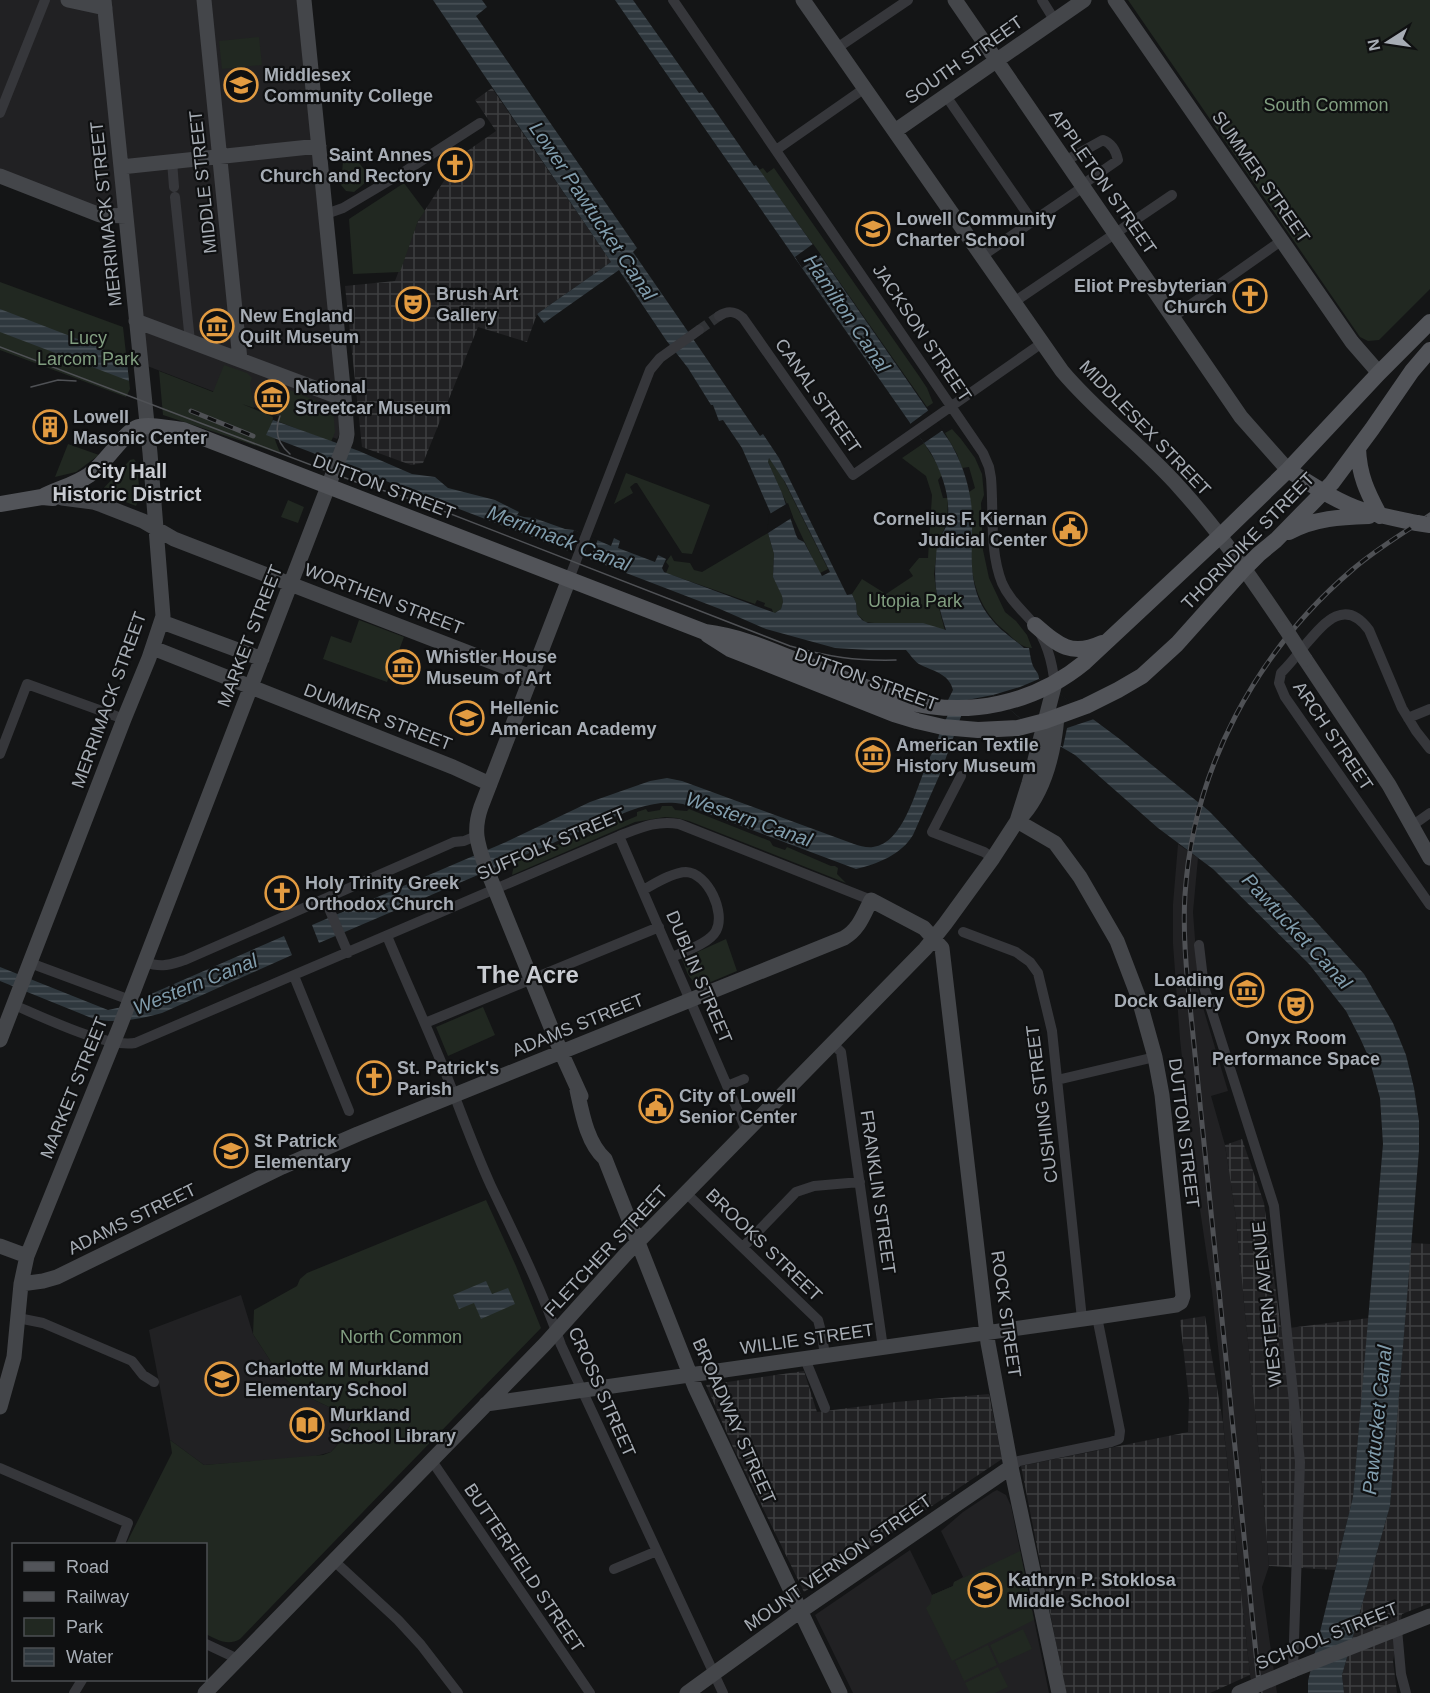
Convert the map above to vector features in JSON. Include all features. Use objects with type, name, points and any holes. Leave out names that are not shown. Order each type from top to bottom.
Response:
[{"type":"main road","points":[[68,0],[105,4]]},
{"type":"main road","name":"MIDDLE STREET","points":[[204,0],[240,360]]},
{"type":"main road","name":"MARKET STREET","points":[[0,1407],[12,1367],[21,1284],[27,1256],[114,1042],[345,445],[347,434],[344,399],[304,0]]},
{"type":"main road","name":"MIDDLESEX STREET","points":[[803,0],[1062,371],[1077,389],[1180,487],[1245,568],[1389,785],[1430,858]]},
{"type":"main road","name":"APPLETON STREET","points":[[955,0],[1249,428],[1288,470]]},
{"type":"main road","name":"SOUTH STREET","points":[[895,131],[1084,0]]},
{"type":"main road","name":"SUMMER STREET","points":[[1115,0],[1352,342],[1379,373]]},
{"type":"main road","name":"MERRIMACK STREET","points":[[0,1040],[162,622],[157,529],[105,4]]},
{"type":"main road","points":[[121,167],[319,146]]},
{"type":"main road","points":[[0,176],[100,215],[126,216]]},
{"type":"main road","points":[[136,321],[344,399]]},
{"type":"main road","name":"THORNDIKE STREET","points":[[1053,687],[1111,639],[1220,536],[1288,470],[1430,322]]},
{"type":"main road","name":"THORNDIKE STREET","points":[[1045,728],[1142,676],[1184,637],[1258,554],[1276,540],[1332,483],[1412,371],[1430,350]]},
{"type":"main road","points":[[0,504],[42,497],[75,496],[94,485],[141,438],[147,427],[137,427],[129,433],[90,475],[42,497]]},
{"type":"main road","name":"DUTTON STREET","points":[[147,427],[183,430],[705,632],[742,639],[898,700],[957,709],[1003,703],[1053,687]]},
{"type":"main road","points":[[1358,448],[1362,479],[1380,516]]},
{"type":"main road","points":[[1288,470],[1323,492],[1360,510],[1430,525]]},
{"type":"main road","name":"WORTHEN STREET","points":[[62,498],[93,502],[143,521],[174,539],[531,677]]},
{"type":"main road","points":[[1276,540],[1298,527],[1330,518],[1380,516]]},
{"type":"main road","points":[[477,840],[478,816],[569,579]]},
{"type":"main road","points":[[162,622],[262,659]]},
{"type":"main road","points":[[1035,626],[1058,644],[1072,649],[1093,647],[1111,639]]},
{"type":"main road","name":"DUTTON STREET","points":[[705,632],[730,649],[917,721],[949,728],[999,730],[1045,728]]},
{"type":"main road","name":"DUMMER STREET","points":[[153,648],[490,784]]},
{"type":"main road","name":"FLETCHER STREET","points":[[205,1693],[432,1461],[638,1243],[925,950],[993,858],[1017,821],[1045,728],[1053,687]]},
{"type":"main road","name":"DUTTON STREET","points":[[1017,821],[1055,843],[1080,878],[1116,941],[1138,996],[1155,1057],[1162,1095],[1182,1299],[1176,1305],[1090,1318]]},
{"type":"main road","name":"BROADWAY STREET","points":[[477,840],[577,1090],[592,1143],[604,1159],[713,1426],[840,1693]]},
{"type":"main road","name":"SUFFOLK STREET","points":[[871,900],[924,928],[934,938]]},
{"type":"main road","name":"ADAMS STREET","points":[[21,1284],[57,1277],[282,1167],[844,938],[859,926],[871,900]]},
{"type":"main road","name":"ROCK STREET","points":[[934,938],[942,948],[987,1333],[1011,1467],[1059,1693]]},
{"type":"main road","points":[[0,1246],[27,1256]]},
{"type":"main road","name":"WILLIE STREET","points":[[486,1404],[1090,1318]]},
{"type":"main road","name":"MOUNT VERNON STREET","points":[[687,1693],[1011,1467]]},
{"type":"main road","name":"SCHOOL STREET","points":[[1239,1693],[1430,1616]]},
{"type":"street","points":[[0,113],[45,0]]},
{"type":"street","points":[[837,48],[908,0]]},
{"type":"street","points":[[1042,0],[1055,21]]},
{"type":"street","name":"JACKSON STREET","points":[[675,1],[983,453],[989,467],[994,548],[1002,583],[1014,603],[1035,626],[1047,648],[1052,666],[1053,687]]},
{"type":"street","points":[[776,150],[865,88]]},
{"type":"street","points":[[946,96],[1033,222]]},
{"type":"street","points":[[326,214],[343,208],[480,123]]},
{"type":"street","points":[[982,256],[1118,160],[1109,142],[1104,140],[1065,161]]},
{"type":"street","points":[[172,161],[190,341]]},
{"type":"street","points":[[1014,302],[1172,195]]},
{"type":"street","points":[[1173,317],[1281,241]]},
{"type":"street","name":"CANAL STREET","points":[[718,316],[732,312],[743,318],[853,475],[1042,343]]},
{"type":"street","points":[[569,579],[647,376],[654,364],[664,355],[697,331]]},
{"type":"street","name":"ARCH STREET","points":[[1430,749],[1408,718],[1369,630],[1362,620],[1340,615],[1325,622],[1281,673],[1280,688],[1285,697],[1430,905]]},
{"type":"street","points":[[0,754],[27,684],[124,719]]},
{"type":"street","points":[[1408,718],[1430,709]]},
{"type":"street","points":[[961,776],[932,832],[984,852],[993,858]]},
{"type":"street","points":[[1413,825],[1430,813]]},
{"type":"street","name":"SUFFOLK STREET","points":[[16,1000],[101,1040],[127,1044],[143,1040],[387,936],[493,883],[654,823],[679,824],[871,900]]},
{"type":"street","name":"DUBLIN STREET","points":[[619,836],[747,1132]]},
{"type":"street","points":[[144,962],[165,966],[185,960],[454,842],[477,840]]},
{"type":"street","points":[[643,890],[684,872],[696,874],[708,886],[718,910],[717,930],[705,941],[672,957]]},
{"type":"street","points":[[325,899],[348,953]]},
{"type":"street","points":[[425,1023],[659,927]]},
{"type":"street","name":"CUSHING STREET","points":[[963,932],[1016,952],[1030,962],[1038,973],[1052,1031],[1090,1318],[1120,1431],[1119,1438],[1111,1442],[1019,1461],[1011,1467]]},
{"type":"street","name":"CROSS STREET","points":[[387,936],[491,1186],[561,1345],[723,1693]]},
{"type":"street","name":"WESTERN AVENUE","points":[[1199,945],[1204,987],[1274,1206],[1300,1462],[1293,1670]]},
{"type":"street","points":[[28,969],[130,1000]]},
{"type":"street","points":[[294,976],[349,1111]]},
{"type":"street","name":"FRANKLIN STREET","points":[[833,1044],[841,1052],[883,1348]]},
{"type":"street","points":[[1057,1080],[1155,1057]]},
{"type":"street","points":[[727,1086],[744,1079]]},
{"type":"street","points":[[743,1247],[796,1192],[814,1186],[860,1182]]},
{"type":"street","name":"BROOKS STREET","points":[[687,1194],[818,1320],[825,1356]]},
{"type":"street","points":[[18,1318],[43,1323],[132,1361],[143,1375],[154,1382]]},
{"type":"street","points":[[805,1359],[825,1408]]},
{"type":"street","name":"BUTTERFIELD STREET","points":[[432,1461],[590,1693]]},
{"type":"street","points":[[0,1468],[128,1523],[121,1543]]},
{"type":"street","points":[[614,1569],[657,1551]]},
{"type":"street","points":[[333,1560],[398,1620],[421,1645],[452,1691]]},
{"type":"street","points":[[1397,1629],[1401,1674],[1406,1693]]},
{"type":"street","points":[[207,1644],[238,1659]]},
{"type":"shaded area","points":[[0,0],[297,0],[341,432],[337,439],[142,364],[126,210],[104,210],[0,170]]},
{"type":"shaded area","points":[[492,88],[611,262],[537,314],[527,342],[478,327],[423,463],[411,465],[362,447],[345,286],[395,281],[418,221],[460,156],[496,131],[475,100]]},
{"type":"shaded area","points":[[1178,844],[1198,858],[1193,912],[1199,994],[1228,1091],[1211,1096],[1225,1145],[1235,1211],[1269,1566],[1262,1587],[1277,1693],[1253,1693],[1250,1675],[1223,1422],[1222,1384],[1212,1291],[1193,1162],[1180,1039],[1173,944],[1173,904]]},
{"type":"shaded area","points":[[1242,1139],[1264,1203],[1281,1329],[1369,1318],[1353,1497],[1335,1570],[1269,1566],[1235,1211],[1225,1145]]},
{"type":"shaded area","points":[[1411,1243],[1430,1244],[1430,1603],[1402,1614],[1393,1661],[1397,1693],[1344,1693],[1342,1675],[1390,1506]]},
{"type":"shaded area","name":"Charlotte M Murkland Elementary School","points":[[241,1295],[253,1334],[277,1371],[302,1394],[354,1419],[331,1452],[312,1457],[204,1465],[170,1440],[149,1330]]},
{"type":"shaded area","points":[[1205,1316],[1223,1423],[1250,1675],[1210,1693],[1066,1693],[1021,1466],[1188,1432],[1189,1399],[1180,1320]]},
{"type":"shaded area","points":[[804,1371],[817,1412],[989,1394],[1002,1459],[804,1592],[733,1447],[706,1385]]},
{"type":"shaded area","name":"Kathryn P. Stoklosa Middle School","points":[[997,1490],[1006,1495],[1011,1506],[1049,1693],[853,1693],[815,1615],[910,1550],[932,1595],[953,1586],[954,1582],[963,1577],[941,1531],[963,1512]]},
{"type":"green space","name":"South Common","points":[[1128,0],[1430,0],[1430,289],[1379,340],[1368,341],[1360,337]]},
{"type":"green space","points":[[259,37],[262,65],[222,69],[219,41]]},
{"type":"green space","points":[[356,159],[371,178],[354,192],[346,191],[341,185],[343,161]]},
{"type":"green space","points":[[763,168],[767,173],[774,168],[919,376],[933,403],[927,407],[759,170]]},
{"type":"green space","points":[[404,183],[425,211],[418,221],[400,272],[353,274],[349,219]]},
{"type":"green space","name":"Lucy Larcom Park","points":[[0,282],[123,327],[130,389],[126,397],[0,350]]},
{"type":"green space","name":"Lucy Larcom Park","points":[[224,365],[247,373],[252,378],[250,383],[254,408],[242,404],[273,417],[274,436],[281,454],[163,415],[159,371],[213,392]]},
{"type":"green space","points":[[290,390],[333,408],[335,432],[331,442],[277,421]]},
{"type":"green space","points":[[952,429],[975,458],[982,474],[983,550],[989,578],[1005,612],[1027,635],[1032,648],[1014,639],[997,623],[984,606],[975,586],[971,564],[969,492],[975,488],[969,467],[962,468],[945,433]]},
{"type":"green space","name":"Utopia Park","points":[[924,443],[942,475],[938,480],[943,498],[948,498],[947,523],[938,542],[934,574],[945,631],[865,622],[857,614],[852,594],[862,579],[886,594],[913,576],[909,570],[919,558],[928,558],[932,495],[926,476],[902,458]]},
{"type":"green space","points":[[68,444],[99,455],[76,472],[55,477]]},
{"type":"green space","points":[[769,458],[780,473],[828,569],[820,573],[768,462]]},
{"type":"green space","points":[[134,459],[137,464],[140,497],[136,506],[100,492],[130,460]]},
{"type":"green space","points":[[626,473],[710,505],[692,554],[682,553],[637,483],[630,487],[633,493],[614,504]]},
{"type":"green space","points":[[288,500],[304,507],[298,523],[281,517]]},
{"type":"green space","points":[[768,533],[774,554],[773,577],[783,602],[781,609],[775,613],[764,606],[765,603],[757,600],[755,604],[666,573],[669,566],[666,562],[671,555],[674,561],[690,563],[694,570],[702,572]]},
{"type":"green space","points":[[359,620],[404,637],[387,682],[323,659],[331,636],[351,643]]},
{"type":"green space","points":[[662,806],[672,806],[675,810],[687,811],[689,809],[770,841],[773,846],[785,850],[787,847],[835,866],[838,868],[837,874],[846,883],[689,821],[665,817],[635,822],[512,875],[517,861],[537,857],[536,853],[580,836],[582,838],[590,836],[589,832],[622,818],[625,821],[637,816],[637,812],[646,809],[648,812],[660,810]]},
{"type":"green space","points":[[726,939],[737,971],[706,984],[692,980],[682,959]]},
{"type":"green space","points":[[483,1007],[495,1035],[448,1056],[436,1027]]},
{"type":"green space","name":"North Common","points":[[486,1200],[541,1328],[240,1639],[227,1642],[218,1640],[207,1634],[207,1543],[127,1543],[172,1453],[170,1440],[204,1465],[323,1455],[331,1452],[340,1442],[354,1419],[302,1394],[277,1371],[253,1334],[254,1310],[297,1286],[300,1279],[307,1273]]},
{"type":"green space","points":[[1020,1551],[1034,1620],[952,1661],[926,1608],[930,1604],[932,1595]]},
{"type":"green space","points":[[1023,1629],[1032,1649],[999,1664],[990,1645]]},
{"type":"green space","points":[[988,1645],[997,1665],[964,1681],[955,1661]]},
{"type":"green space","points":[[998,1667],[1008,1687],[995,1693],[970,1693],[965,1683]]},
{"type":"water","points":[[433,0],[482,0],[487,7],[476,16],[637,248],[633,252],[760,436],[763,434],[779,458],[847,595],[852,594],[857,614],[868,623],[923,623],[946,630],[937,594],[935,567],[936,551],[947,523],[948,505],[945,487],[935,461],[615,0],[633,0],[699,93],[702,92],[754,166],[756,165],[950,442],[964,471],[970,494],[973,578],[983,607],[993,621],[1024,648],[1029,648],[1032,664],[1039,679],[1121,740],[1209,811],[1364,974],[1393,1023],[1406,1055],[1414,1088],[1419,1121],[1419,1150],[1390,1506],[1342,1675],[1344,1693],[1308,1693],[1308,1681],[1353,1497],[1383,1144],[1380,1098],[1369,1058],[1346,1011],[1309,964],[1213,869],[1158,828],[1075,755],[1037,733],[993,695],[967,700],[940,774],[913,835],[902,848],[888,858],[872,864],[856,869],[683,804],[654,804],[609,819],[319,943],[312,925],[506,842],[590,802],[650,781],[667,778],[682,781],[866,847],[885,842],[895,833],[911,805],[954,701],[948,700],[953,690],[948,680],[939,673],[917,663],[906,650],[835,648],[766,629],[720,609],[266,435],[273,420],[359,451],[412,474],[435,477],[448,488],[495,500],[519,512],[517,515],[574,530],[611,546],[614,538],[620,541],[618,548],[655,562],[658,555],[666,559],[662,568],[664,572],[775,613],[781,609],[783,602],[773,577],[774,554],[768,533],[771,526],[771,514],[742,448],[723,420],[719,421],[713,405],[619,270],[544,323],[537,314],[611,262]],"holes":[[[769,458],[785,482],[830,572],[822,576],[804,542],[796,535],[782,493],[768,462]]]},
{"type":"water","points":[[0,309],[96,346],[127,362],[129,381],[0,332]]},
{"type":"water","name":"Western Canal","points":[[284,936],[292,955],[162,1013],[137,1019],[111,1021],[94,1019],[0,981],[0,967],[108,1010],[145,1002],[151,994]]},
{"type":"water","points":[[486,1281],[492,1294],[508,1288],[515,1304],[481,1319],[474,1303],[459,1309],[453,1295]]},
{"type":"pier","points":[[813,244],[821,255],[802,268],[795,257]]},
{"type":"pier","points":[[929,410],[943,430],[924,443],[910,424]]},
{"type":"pier","points":[[788,503],[793,517],[768,533],[768,515]]},
{"type":"pier","points":[[574,530],[598,539],[590,560],[566,550]]},
{"type":"pier","points":[[1039,679],[1094,719],[1067,728],[1063,747],[1037,733],[993,695]]},
{"type":"tunnel","points":[[699,330],[719,316]]},
{"type":"tram line","points":[[0,347],[356,482],[420,502],[790,646],[842,658],[896,660]]},
{"type":"tram line","points":[[31,387],[58,380],[76,381]]},
{"type":"tram line","points":[[280,416],[277,427],[278,437],[290,454]]},
{"type":"railway","points":[[191,411],[253,436]]},
{"type":"railway","points":[[1260,1693],[1187,974],[1184,906],[1191,848],[1201,803],[1216,758],[1259,676],[1318,602],[1361,562],[1430,515]]},
{"type":"place","name":"Middlesex Community College","points":[[241,85]]},
{"type":"place","name":"Saint Annes Church and Rectory","points":[[455,165]]},
{"type":"place","name":"Lowell Community Charter School","points":[[873,229]]},
{"type":"place","name":"Eliot Presbyterian Church","points":[[1250,296]]},
{"type":"place","name":"Brush Art Gallery","points":[[413,304]]},
{"type":"place","name":"New England Quilt Museum","points":[[217,326]]},
{"type":"place","name":"National Streetcar Museum","points":[[272,397]]},
{"type":"place","name":"Lowell Masonic Center","points":[[50,427]]},
{"type":"place","name":"Cornelius F. Kiernan Judicial Center","points":[[1070,529]]},
{"type":"place","name":"Whistler House Museum of Art","points":[[403,667]]},
{"type":"place","name":"Hellenic American Academy","points":[[467,718]]},
{"type":"place","name":"American Textile History Museum","points":[[873,755]]},
{"type":"place","name":"Holy Trinity Greek Orthodox Church","points":[[282,893]]},
{"type":"place","name":"Loading Dock Gallery","points":[[1247,990]]},
{"type":"place","name":"Onyx Room Performance Space","points":[[1296,1006]]},
{"type":"place","name":"St. Patrick's Parish","points":[[374,1078]]},
{"type":"place","name":"City of Lowell Senior Center","points":[[656,1106]]},
{"type":"place","name":"St Patrick Elementary","points":[[231,1151]]},
{"type":"place","name":"Charlotte M Murkland Elementary School","points":[[222,1379]]},
{"type":"place","name":"Murkland School Library","points":[[307,1425]]},
{"type":"place","name":"Kathryn P. Stoklosa Middle School","points":[[985,1590]]},
{"type":"district","name":"City Hall Historic District","points":[[127,482]]},
{"type":"district","name":"The Acre","points":[[528,974]]},
{"type":"water label","name":"Lower Pawtucket Canal","points":[[593,211]]},
{"type":"water label","name":"Hamilton Canal","points":[[847,313]]},
{"type":"water label","name":"Merrimack Canal","points":[[559,538]]},
{"type":"water label","name":"Pawtucket Canal","points":[[1297,931]]},
{"type":"water label","name":"Pawtucket Canal","points":[[1377,1420]]}]
